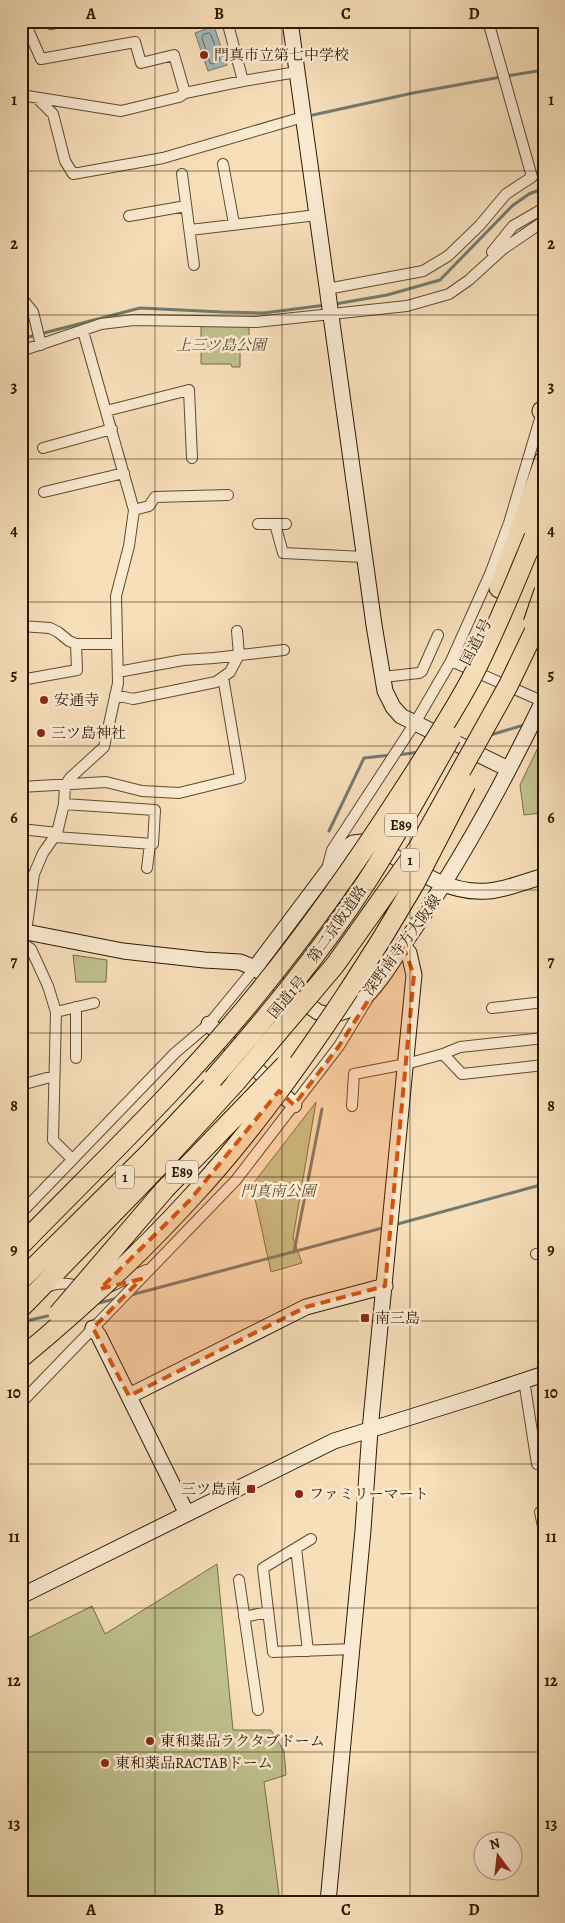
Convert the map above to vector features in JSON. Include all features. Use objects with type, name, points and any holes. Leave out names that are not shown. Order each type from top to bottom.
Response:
[{"type":"highway","name":"国道1号","points":[[21,1308],[162,1163],[231,1077],[324,954],[368,887],[406,811],[457,664],[488,620],[544,461]]},
{"type":"highway","name":"第二京阪道路","points":[[21,1271],[147,1147],[212,1079],[267,1017],[319,950],[367,881],[454,732],[501,625],[544,505]]},
{"type":"highway","points":[[21,1246],[191,1070],[257,994],[336,890],[364,851],[472,677],[534,537]]},
{"type":"highway","name":"E89","points":[[21,1359],[149,1208],[313,1035],[349,990],[406,899],[452,814],[496,718],[529,635],[544,590]]},
{"type":"highway","name":"国道1号","points":[[21,1280],[151,1151],[231,1077],[335,965],[418,848],[470,750],[508,686],[544,611]]},
{"type":"highway","points":[[21,1359],[110,1280],[190,1200],[259,1118],[318,1038],[349,990]]},
{"type":"street","points":[[28,21],[29,32],[41,58],[135,42],[141,64],[174,56],[184,94]]},
{"type":"street","points":[[227,21],[243,81]]},
{"type":"street","points":[[290,21],[364,557],[388,698],[401,716],[508,769]]},
{"type":"street","points":[[21,351],[40,342],[84,331],[101,324],[134,320],[256,322],[329,303],[423,271],[448,256],[480,225],[506,194],[532,177],[502,77],[488,21]]},
{"type":"street","points":[[21,95],[121,110],[243,81],[297,72]]},
{"type":"street","points":[[37,98],[53,114],[65,161],[73,174],[163,158],[303,117]]},
{"type":"street","points":[[224,164],[234,224]]},
{"type":"street","points":[[182,174],[194,265]]},
{"type":"street","points":[[129,216],[186,206]]},
{"type":"street","points":[[469,280],[513,226],[544,208]]},
{"type":"street","points":[[190,230],[317,215]]},
{"type":"street","points":[[329,303],[407,306],[449,294],[469,280],[503,249],[544,221]]},
{"type":"street","points":[[21,297],[33,312],[40,342]]},
{"type":"street","points":[[72,1159],[53,1140],[56,1012],[48,986],[31,949],[22,937],[34,874],[43,853],[56,835],[64,804],[65,786],[70,778],[104,747],[118,683],[116,596],[129,546],[134,510],[84,331]]},
{"type":"street","points":[[106,411],[189,390],[192,458]]},
{"type":"street","points":[[327,871],[332,850],[415,722],[457,664],[516,500],[543,408]]},
{"type":"street","points":[[43,448],[112,429]]},
{"type":"street","points":[[44,492],[124,473]]},
{"type":"street","points":[[134,510],[149,506],[155,497],[228,495]]},
{"type":"street","points":[[258,524],[280,524],[283,552],[364,557]]},
{"type":"street","points":[[21,626],[50,628],[58,632],[69,642],[76,644],[116,644]]},
{"type":"street","points":[[115,695],[133,699],[216,682],[230,672],[239,655],[237,631]]},
{"type":"street","points":[[383,677],[422,671],[438,636]]},
{"type":"street","points":[[21,680],[77,670],[76,644]]},
{"type":"street","points":[[118,672],[183,660],[284,650]]},
{"type":"street","points":[[444,886],[543,701],[457,664]]},
{"type":"street","points":[[21,787],[65,786],[106,782],[142,790],[179,793],[240,778],[223,677]]},
{"type":"street","points":[[21,829],[56,835],[154,844],[155,810],[64,804]]},
{"type":"street","name":"深野南寺方大阪線","points":[[255,968],[345,848],[353,843],[373,843],[444,886],[458,890],[489,892],[544,876]]},
{"type":"street","points":[[147,868],[150,844]]},
{"type":"street","name":"深野南寺方大阪線","points":[[22,937],[123,951],[240,962],[255,968],[318,1012],[324,1014],[346,1011],[359,1004],[374,989],[444,886]]},
{"type":"street","points":[[328,1902],[353,1649],[370,1430],[414,975],[409,953],[403,946]]},
{"type":"street","points":[[21,1213],[175,1054],[209,1024],[255,968]]},
{"type":"street","points":[[21,1403],[236,1180],[339,1046],[374,989]]},
{"type":"street","points":[[492,1008],[544,1002]]},
{"type":"street","points":[[56,1012],[94,1003]]},
{"type":"street","points":[[76,1007],[76,1058]]},
{"type":"street","points":[[209,1024],[294,1105]]},
{"type":"street","points":[[352,1106],[354,1074],[406,1064],[460,1048],[544,1038]]},
{"type":"street","points":[[443,1054],[462,1074],[544,1065]]},
{"type":"street","points":[[21,1085],[54,1076]]},
{"type":"street","points":[[39,1289],[56,1283],[68,1282],[93,1289],[104,1289],[115,1286],[154,1266]]},
{"type":"street","points":[[129,1396],[306,1307],[385,1286]]},
{"type":"street","points":[[93,1328],[99,1336],[187,1514]]},
{"type":"street","points":[[21,1596],[334,1442],[544,1374]]},
{"type":"street","points":[[524,1380],[537,1464],[544,1463]]},
{"type":"street","points":[[544,1512],[540,1512],[544,1531]]},
{"type":"street","points":[[311,1539],[263,1568],[273,1652],[353,1649]]},
{"type":"street","points":[[296,1548],[308,1651]]},
{"type":"street","points":[[239,1580],[258,1710]]},
{"type":"street","points":[[244,1617],[268,1612]]},
{"type":"highlighted area","points":[[403,946],[414,975],[385,1286],[306,1307],[129,1396],[93,1328],[141,1279],[100,1289],[190,1200],[279,1091],[294,1105],[339,1046]]},
{"type":"green space","points":[[48,21],[100,21],[49,30]]},
{"type":"green space","name":"上三ツ島公園","points":[[201,326],[249,326],[249,350],[240,350],[240,367],[232,367],[231,364],[201,364]]},
{"type":"green space","points":[[544,735],[544,844],[541,813],[524,815],[520,785]]},
{"type":"green space","points":[[73,955],[107,960],[106,982],[76,982]]},
{"type":"green space","name":"門真南公園","points":[[316,1102],[293,1238],[302,1263],[271,1272],[252,1185]]},
{"type":"green space","name":"東和薬品ラクタブドーム","points":[[217,1564],[233,1730],[271,1730],[284,1751],[286,1775],[264,1782],[280,1902],[21,1902],[21,1628],[26,1639],[92,1606],[105,1634]]},
{"type":"water","points":[[214,26],[227,65],[208,71],[195,33]]},
{"type":"waterway","points":[[507,76],[544,70]]},
{"type":"waterway","points":[[313,115],[413,93],[501,77]]},
{"type":"waterway","points":[[335,304],[387,295],[440,280],[512,206],[529,194],[544,188]]},
{"type":"waterway","points":[[21,339],[140,308],[264,313],[326,305]]},
{"type":"waterway","points":[[487,736],[524,725]]},
{"type":"waterway","points":[[397,755],[420,752]]},
{"type":"waterway","points":[[329,831],[364,758],[391,755]]},
{"type":"waterway","points":[[294,1252],[322,1109]]},
{"type":"waterway","points":[[394,1225],[544,1184]]},
{"type":"waterway","points":[[131,1295],[386,1227]]},
{"type":"waterway","points":[[95,1304],[118,1298]]},
{"type":"waterway","points":[[21,1322],[52,1315]]},
{"type":"place","name":"門真市立第七中学校","points":[[204,55]]},
{"type":"place","name":"安通寺","points":[[44,700]]},
{"type":"place","name":"三ツ島神社","points":[[41,733]]},
{"type":"place","name":"南三島","points":[[365,1318]]},
{"type":"place","name":"三ツ島南","points":[[251,1489]]},
{"type":"place","name":"ファミリーマート","points":[[299,1494]]},
{"type":"place","name":"東和薬品ラクタブドーム","points":[[150,1741]]},
{"type":"place","name":"東和薬品RACTABドーム","points":[[105,1763]]}]
